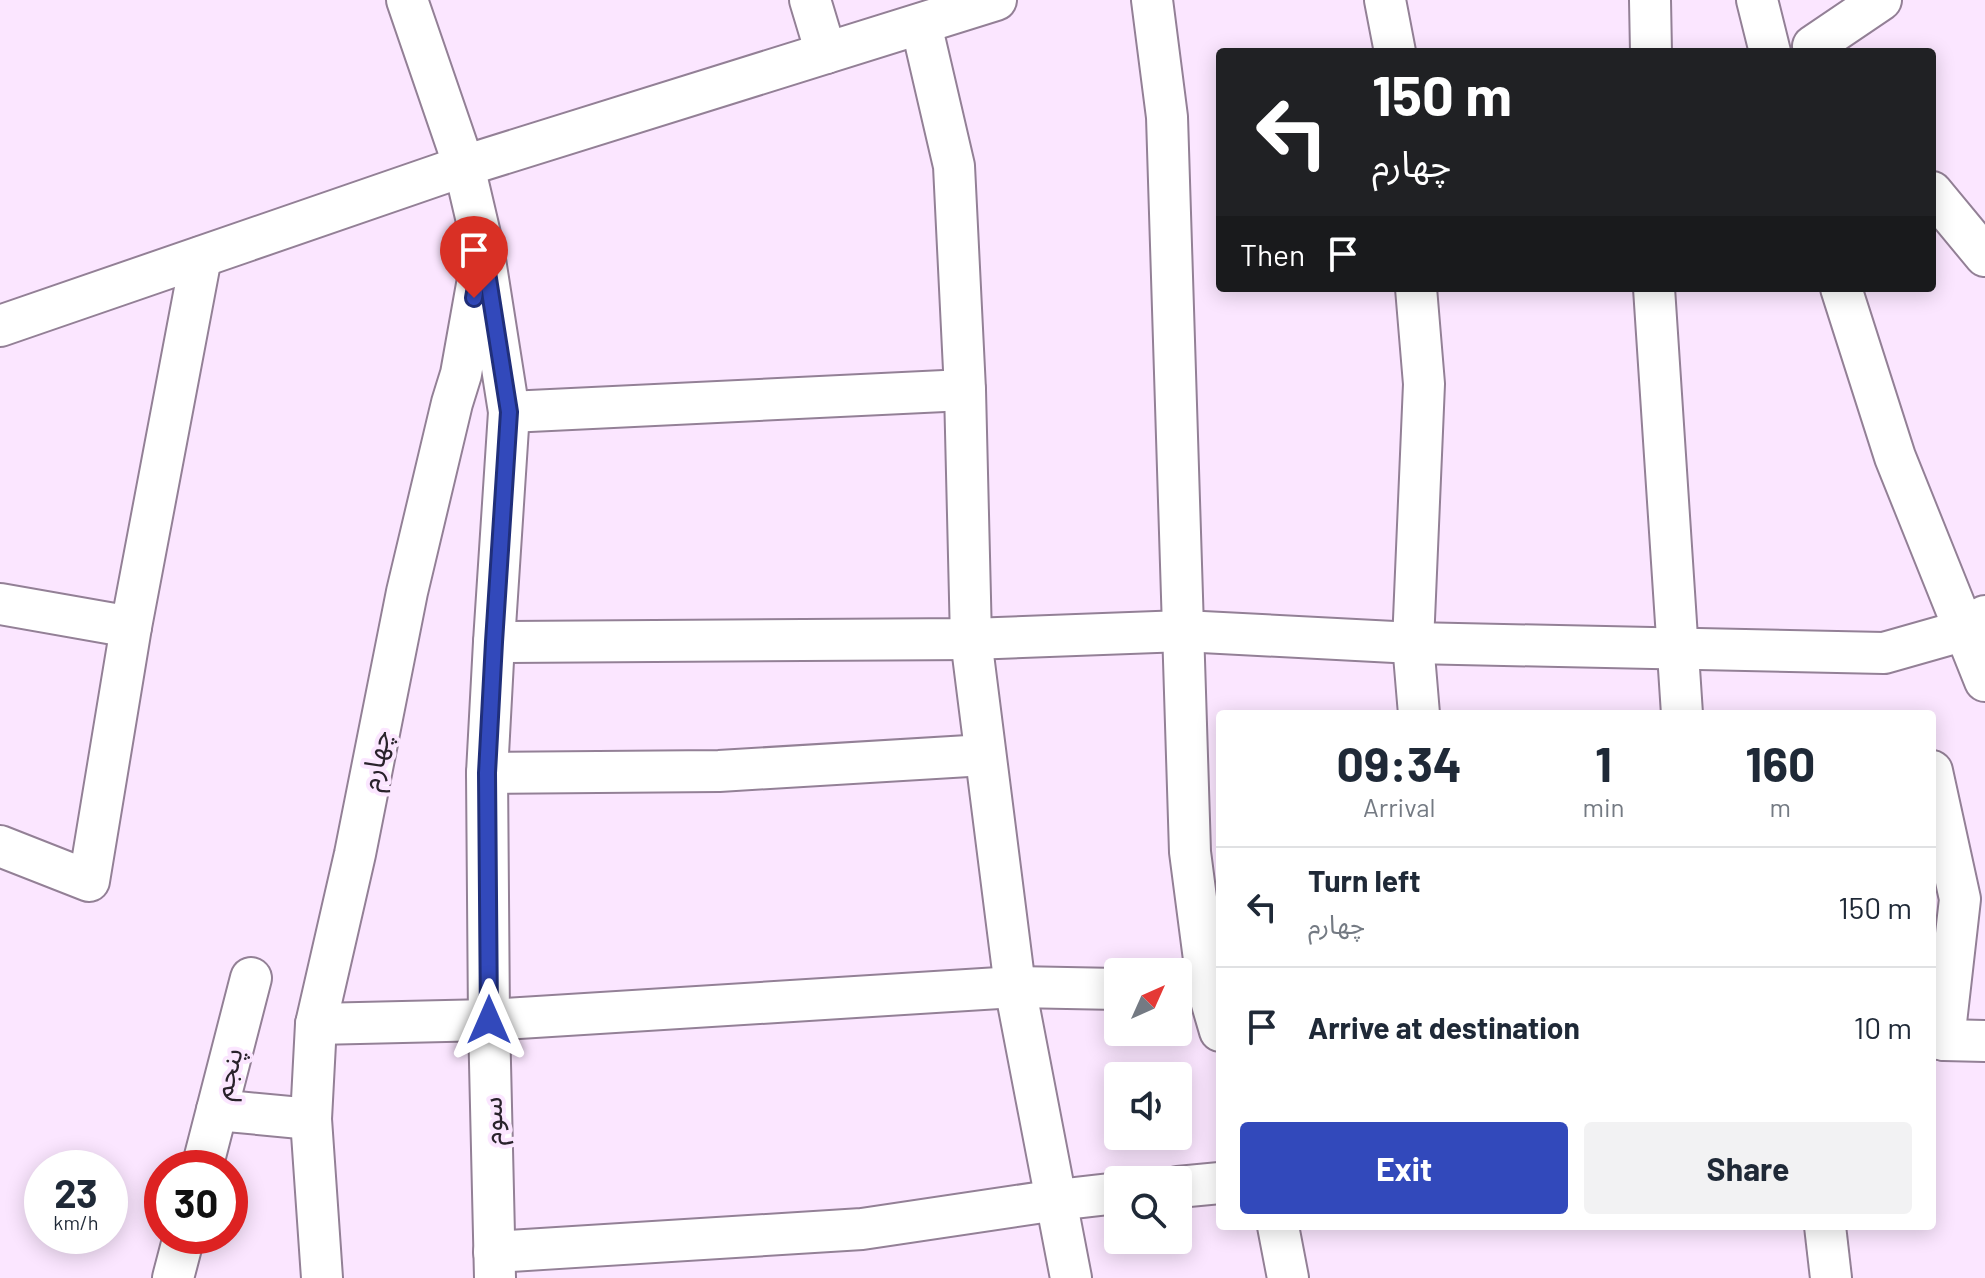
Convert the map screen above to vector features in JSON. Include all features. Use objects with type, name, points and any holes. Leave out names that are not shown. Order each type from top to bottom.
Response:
[{"type":"street","name":"سوم","points":[[407,0],[464,166],[483,247],[509,412],[487,773],[494,1265]]},
{"type":"street","points":[[810,0],[826,53]]},
{"type":"street","points":[[0,326],[464,166],[996,0]]},
{"type":"street","points":[[1152,0],[1167,117],[1190,852],[1202,990],[1216,1022]]},
{"type":"street","points":[[1385,0],[1394,48]]},
{"type":"street","points":[[1650,0],[1651,48]]},
{"type":"street","points":[[1757,0],[1769,48]]},
{"type":"street","points":[[1814,48],[1881,0]]},
{"type":"street","points":[[921,24],[954,166],[965,390],[971,639],[1015,987],[1071,1278]]},
{"type":"street","points":[[1936,196],[1980,241]]},
{"type":"street","name":"چهارم","points":[[322,1278],[311,1119],[316,1024],[355,854],[407,592],[461,374],[483,247]]},
{"type":"street","points":[[0,846],[89,881],[131,627],[201,257]]},
{"type":"street","points":[[1416,292],[1424,384],[1413,643],[1419,710]]},
{"type":"street","points":[[1654,292],[1682,710]]},
{"type":"street","points":[[1842,292],[1895,457],[1975,623],[1985,681]]},
{"type":"street","points":[[509,412],[965,390]]},
{"type":"street","points":[[0,604],[131,627]]},
{"type":"street","points":[[494,642],[971,639],[1183,631],[1413,643],[1884,653],[1975,623]]},
{"type":"street","points":[[487,773],[719,771],[985,755]]},
{"type":"street","points":[[1936,789],[1960,899],[1938,1039],[1985,1041]]},
{"type":"street","name":"پنجم","points":[[207,1150],[251,978]]},
{"type":"street","points":[[316,1024],[489,1020],[1015,987],[1104,989]]},
{"type":"street","points":[[217,1110],[311,1119]]},
{"type":"street","points":[[1192,1186],[1216,1183]]},
{"type":"street","points":[[494,1265],[862,1229],[1104,1195]]},
{"type":"street","points":[[1279,1230],[1288,1278]]},
{"type":"street","points":[[1825,1230],[1831,1278]]},
{"type":"street","points":[[173,1278],[179,1254]]},
{"type":"route","points":[[474,298],[483,247],[509,412],[487,773],[489,1020]]}]
